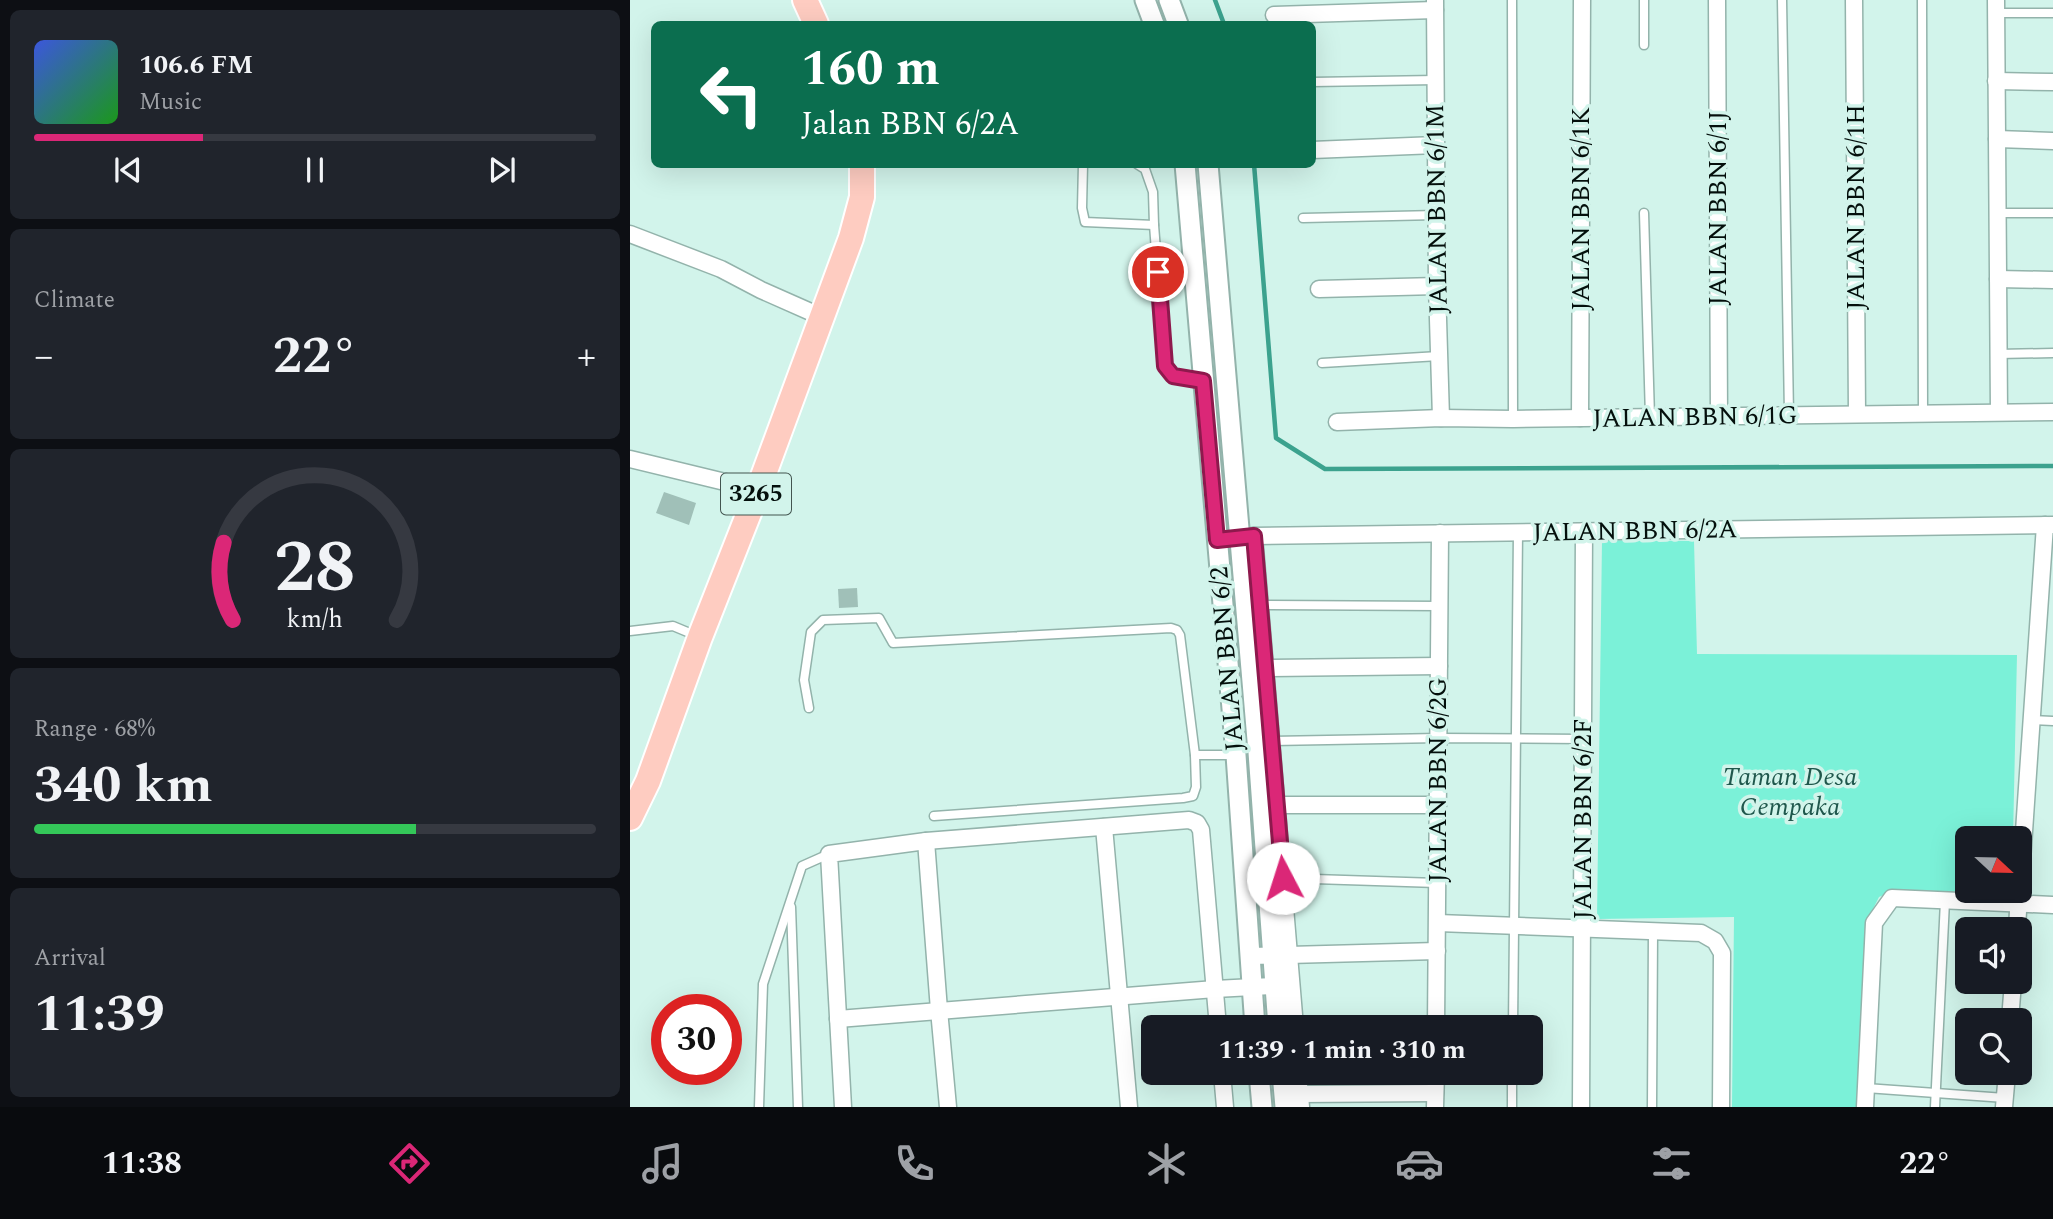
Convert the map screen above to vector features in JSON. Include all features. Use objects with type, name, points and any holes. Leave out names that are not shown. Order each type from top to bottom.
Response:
[{"type":"main road","points":[[805,0],[815,21]]},
{"type":"main road","name":"3265","points":[[630,818],[648,781],[851,238],[862,197],[862,168]]},
{"type":"street","points":[[1145,0],[1153,21]]},
{"type":"street","points":[[1169,0],[1177,21]]},
{"type":"street","name":"JALAN BBN 6/1K","points":[[1580,418],[1582,0]]},
{"type":"street","name":"JALAN BBN 6/1J","points":[[1717,0],[1719,416]]},
{"type":"street","name":"JALAN BBN 6/1H","points":[[1854,0],[1857,414]]},
{"type":"street","points":[[1274,15],[1435,5]]},
{"type":"street","name":"JALAN BBN 6/1M","points":[[1435,5],[1441,418]]},
{"type":"street","points":[[1996,6],[1999,412]]},
{"type":"street","points":[[1996,81],[2053,82]]},
{"type":"street","points":[[1997,139],[2053,141]]},
{"type":"street","points":[[1316,150],[1436,145]]},
{"type":"street","name":"JALAN BBN 6/2","points":[[1185,168],[1236,755],[1254,1015]]},
{"type":"street","name":"JALAN BBN 6/2","points":[[1208,168],[1247,537],[1257,739],[1281,954],[1274,986],[1285,1015]]},
{"type":"street","points":[[630,234],[721,269],[822,317]]},
{"type":"street","points":[[1998,279],[2053,280]]},
{"type":"street","points":[[1319,289],[1437,286]]},
{"type":"street","name":"JALAN BBN 6/1G","points":[[1337,422],[1441,418],[2053,412]]},
{"type":"street","points":[[630,459],[758,490]]},
{"type":"street","points":[[2024,826],[2049,525]]},
{"type":"street","name":"JALAN BBN 6/2A","points":[[1217,540],[1440,533],[2049,525]]},
{"type":"street","name":"JALAN BBN 6/2F","points":[[1581,1107],[1584,531]]},
{"type":"street","name":"JALAN BBN 6/2G","points":[[1436,1015],[1440,533]]},
{"type":"street","points":[[1247,537],[1260,605],[1266,668],[1283,878],[1281,954],[1288,1015]]},
{"type":"street","points":[[1266,668],[1439,666]]},
{"type":"street","points":[[1277,805],[1438,805]]},
{"type":"street","points":[[843,1107],[829,854],[926,841],[1189,820],[1197,823],[1201,830],[1217,1015]]},
{"type":"street","points":[[1104,827],[1129,1107]]},
{"type":"street","points":[[926,841],[948,1107]]},
{"type":"street","points":[[1865,1107],[1874,923],[1892,898],[1955,900]]},
{"type":"street","points":[[2032,899],[2053,905]]},
{"type":"street","points":[[1438,923],[1701,933],[1715,941],[1721,953],[1721,1107]]},
{"type":"street","points":[[1251,956],[1437,951]]},
{"type":"street","points":[[838,1018],[1274,986]]},
{"type":"street","points":[[1223,1085],[1224,1107]]},
{"type":"street","points":[[1260,1085],[1262,1107]]},
{"type":"street","points":[[1287,1085],[1295,1103]]},
{"type":"street","points":[[1295,1103],[1297,1085]]},
{"type":"street","points":[[2005,1103],[2006,1085]]},
{"type":"street","points":[[1295,1103],[1435,1100]]},
{"type":"lane","points":[[1512,0],[1513,419]]},
{"type":"lane","points":[[1644,0],[1644,45]]},
{"type":"lane","points":[[1782,0],[1789,415]]},
{"type":"lane","points":[[1922,0],[1923,413]]},
{"type":"lane","points":[[1996,6],[2053,13]]},
{"type":"lane","points":[[1316,82],[1436,80]]},
{"type":"lane","points":[[1083,168],[1082,208],[1085,222],[1154,225]]},
{"type":"lane","points":[[1143,168],[1153,192],[1165,366],[1173,376],[1203,381]]},
{"type":"lane","points":[[1644,213],[1650,417]]},
{"type":"lane","points":[[1997,213],[2053,213]]},
{"type":"lane","points":[[1303,218],[1437,215]]},
{"type":"lane","points":[[1998,354],[2053,354]]},
{"type":"lane","points":[[1322,363],[1439,356]]},
{"type":"lane","points":[[1513,1015],[1518,532]]},
{"type":"lane","points":[[1260,605],[1439,606]]},
{"type":"lane","points":[[809,708],[804,680],[811,632],[823,620],[878,618],[893,643],[1171,628],[1177,630],[1180,635],[1195,755],[1196,787],[1193,796],[934,816]]},
{"type":"lane","points":[[630,631],[673,626],[700,637]]},
{"type":"lane","points":[[2031,720],[2053,721]]},
{"type":"lane","points":[[1272,741],[1583,739]]},
{"type":"lane","points":[[1195,755],[1236,755]]},
{"type":"lane","points":[[759,1107],[763,984],[802,866],[829,854]]},
{"type":"lane","points":[[1283,878],[1438,883]]},
{"type":"lane","points":[[1935,1107],[1945,901]]},
{"type":"lane","points":[[790,902],[798,1107]]},
{"type":"lane","points":[[1651,1107],[1653,932]]},
{"type":"lane","points":[[1511,1107],[1512,1085]]},
{"type":"lane","points":[[1866,1088],[1935,1093],[2005,1103]]},
{"type":"green space","name":"Taman Desa Cempaka","points":[[1602,540],[1694,541],[1697,654],[2017,655],[2013,826],[1955,826],[1955,892],[1895,890],[1879,897],[1869,917],[1858,1107],[1732,1107],[1734,917],[1597,919]]},
{"type":"building","points":[[664,492],[696,503],[689,525],[656,513]]},
{"type":"building","points":[[857,588],[858,607],[839,608],[838,589]]},
{"type":"waterway","points":[[1215,0],[1223,21]]},
{"type":"waterway","points":[[1254,168],[1276,438],[1325,469],[2053,466]]},
{"type":"route","points":[[1158,272],[1165,366],[1173,376],[1203,381],[1217,540],[1254,536],[1283,878]]}]
